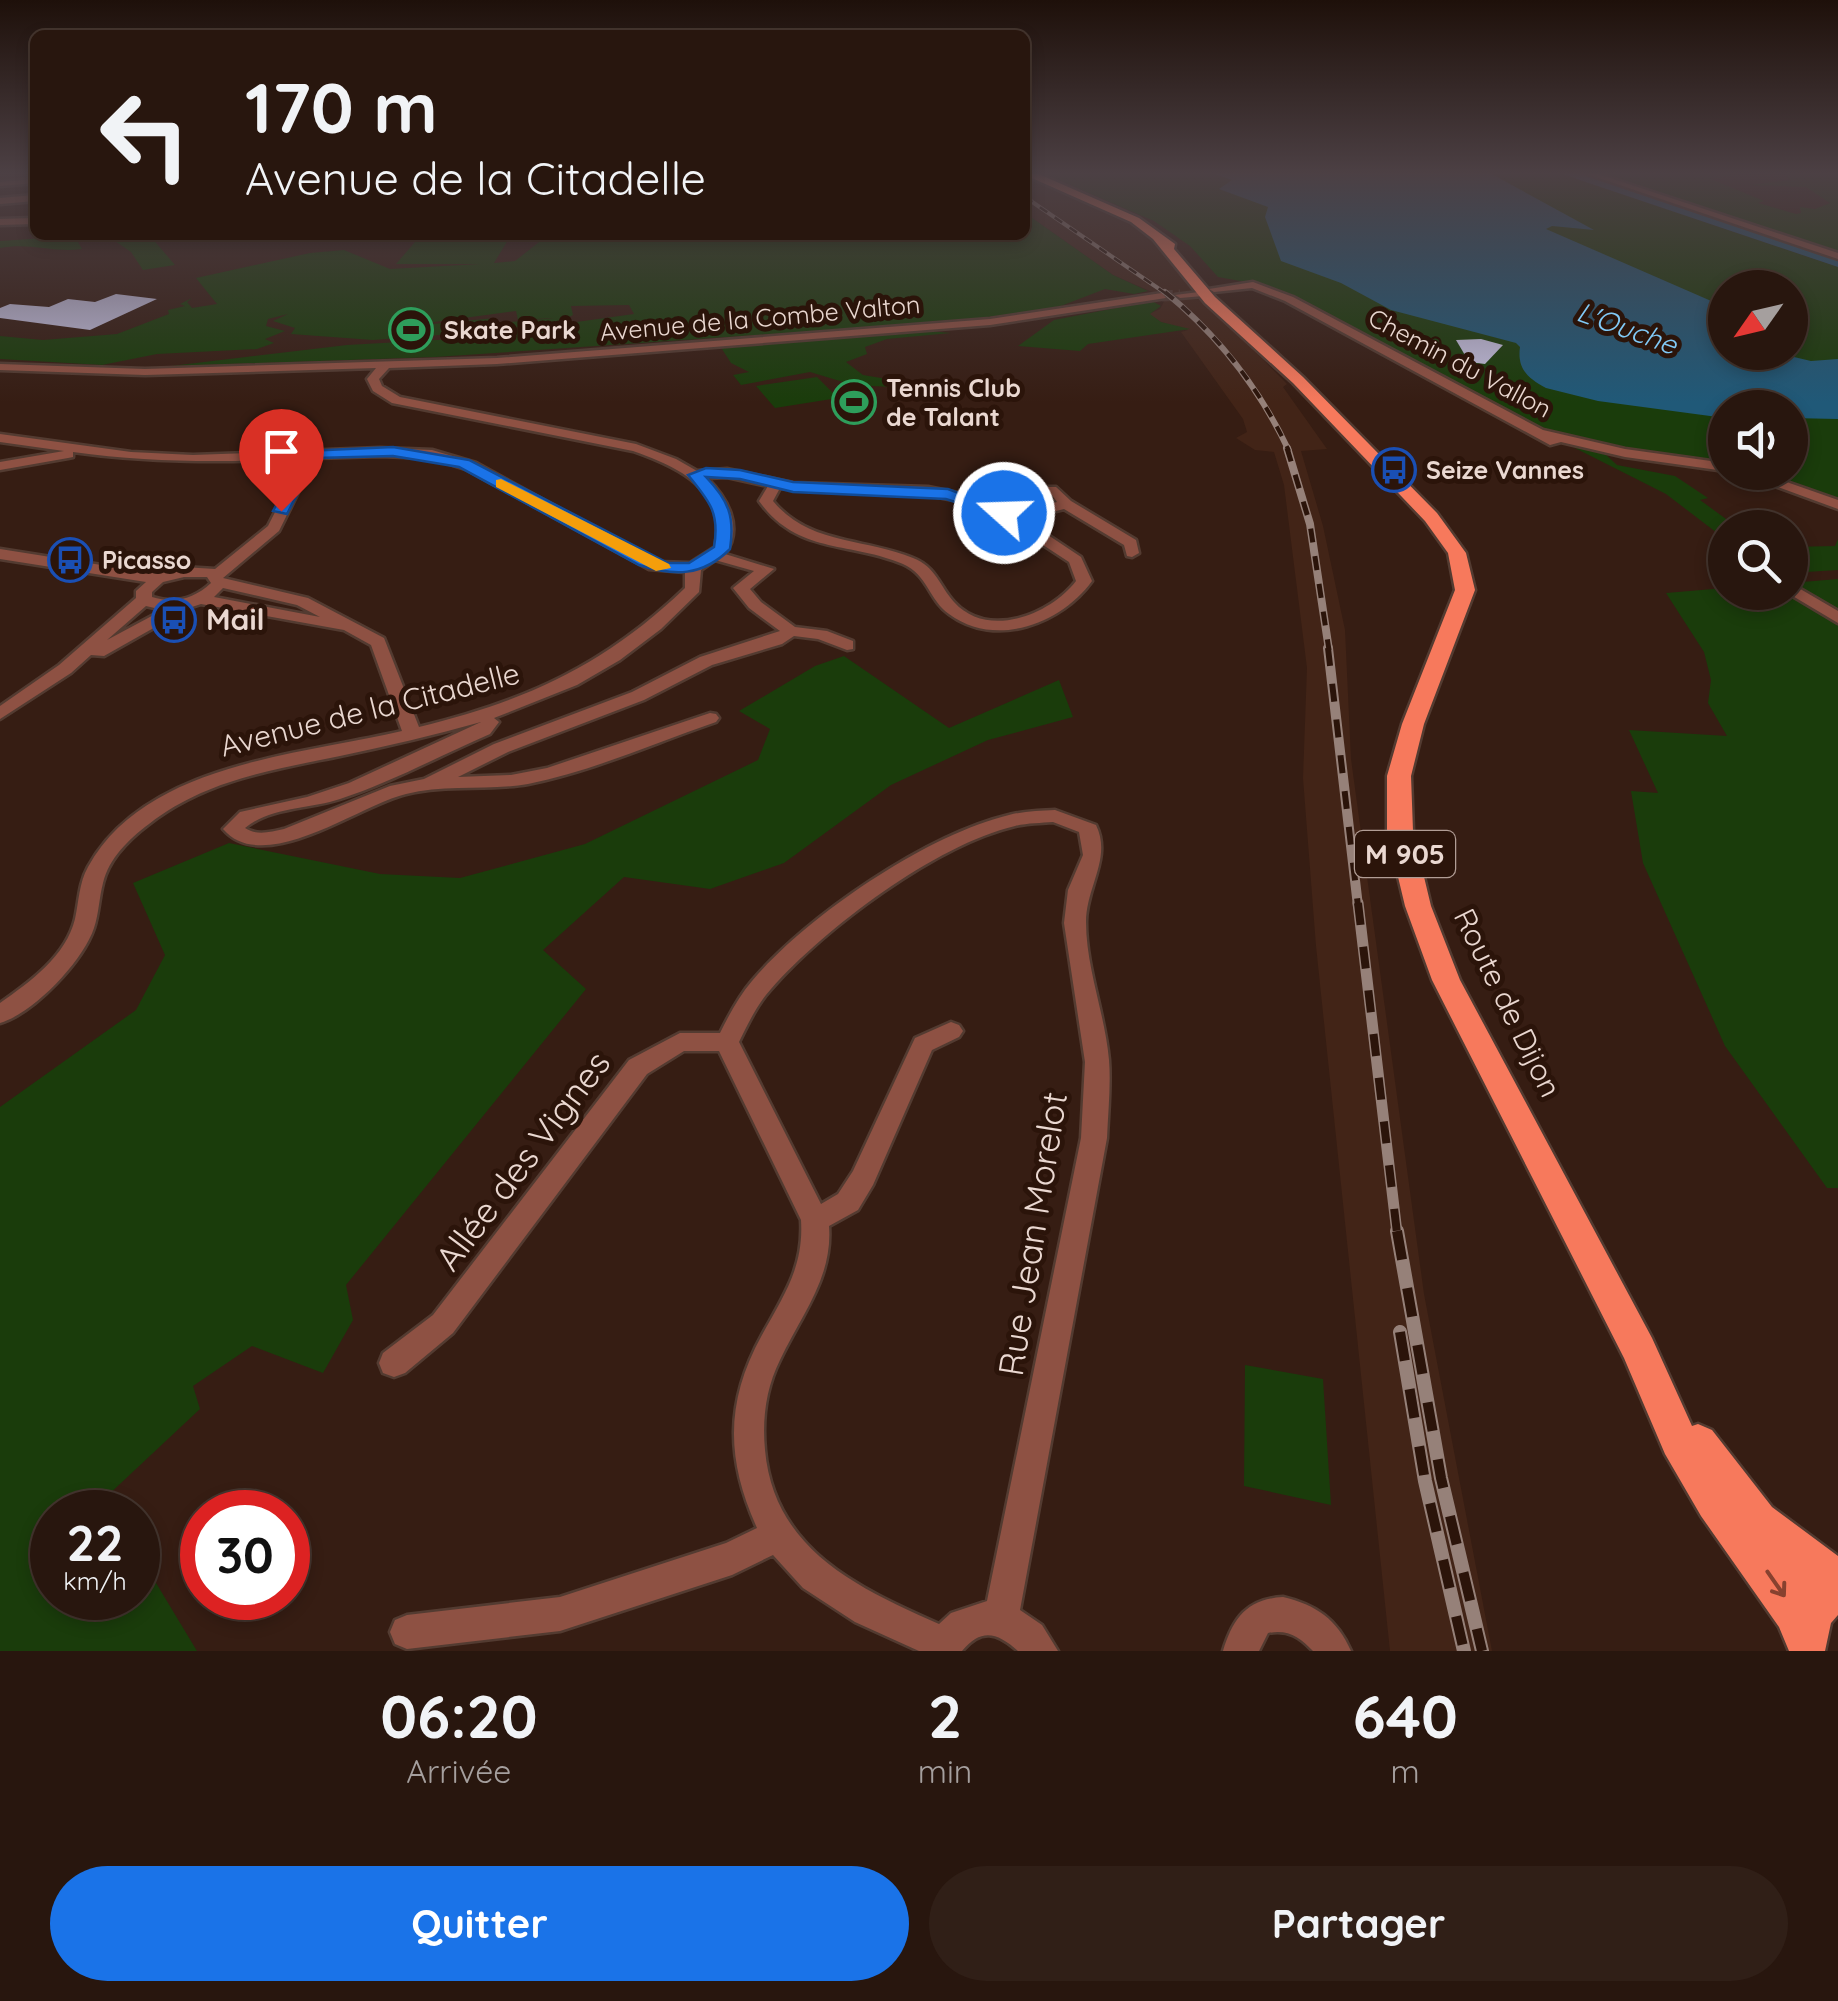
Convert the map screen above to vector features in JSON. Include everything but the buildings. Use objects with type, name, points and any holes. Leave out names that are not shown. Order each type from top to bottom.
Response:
[{"type":"main road","name":"M 905","points":[[1168,249],[1190,276],[1209,291]]},
{"type":"main road","name":"M 905","points":[[1170,249],[1209,291]]},
{"type":"main road","name":"Route de Dijon","points":[[1209,291],[1298,380]]},
{"type":"main road","name":"Route de Dijon","points":[[1209,291],[1431,516],[1459,558],[1465,590],[1399,776],[1400,832],[1430,944],[1639,1350],[1702,1483],[1788,1601],[1807,1646]]},
{"type":"main road","name":"Route de Dijon","points":[[1639,1350],[1744,1509],[1783,1544],[1838,1578]]},
{"type":"main road","points":[[1807,1646],[1812,1611],[1820,1600],[1838,1591]]},
{"type":"street","points":[[1180,295],[1209,291]]},
{"type":"street","name":"Chemin du Vallon","points":[[1209,291],[1289,299],[1555,442]]},
{"type":"street","name":"Avenue de la Combe Valton","points":[[0,366],[145,372],[384,366],[990,322],[1162,296]]},
{"type":"street","points":[[0,438],[193,458],[393,451],[450,458],[654,566],[693,568],[717,556],[726,538],[727,520],[716,496],[696,475],[671,460],[636,448],[396,400],[377,388],[374,379],[384,366]]},
{"type":"street","points":[[1536,432],[1708,465]]},
{"type":"street","points":[[0,466],[79,448]]},
{"type":"street","points":[[0,714],[65,669],[193,601],[262,539],[278,518],[310,454]]},
{"type":"street","points":[[696,475],[728,473],[776,484],[948,494],[985,503],[1076,560],[1084,580],[1039,618],[1015,624],[989,624],[956,612],[936,580],[912,562],[822,540],[790,526],[766,501],[776,484]]},
{"type":"street","points":[[1016,490],[1056,492],[1066,504],[1131,543],[1132,554]]},
{"type":"street","points":[[1795,490],[1838,505]]},
{"type":"street","points":[[1012,518],[1066,504]]},
{"type":"street","points":[[1,562],[158,579],[213,560],[278,518]]},
{"type":"street","points":[[717,556],[766,569],[740,588],[784,636]]},
{"type":"street","points":[[1,562],[109,581],[160,605],[193,601],[358,629]]},
{"type":"street","name":"Avenue de la Citadelle","points":[[0,1015],[42,982],[72,948],[86,918],[97,870],[128,831],[176,797],[242,770],[488,716],[570,684],[630,649],[693,589],[693,568]]},
{"type":"street","points":[[182,572],[302,601],[358,629],[384,650],[413,735]]},
{"type":"street","points":[[65,669],[158,579]]},
{"type":"street","points":[[1808,599],[1838,618]]},
{"type":"street","points":[[488,716],[490,723],[484,730],[403,770],[318,800],[245,816],[233,829],[247,838],[286,834],[333,820],[384,795],[428,785],[501,748],[588,717],[706,661],[784,636],[821,634],[847,645]]},
{"type":"street","points":[[428,785],[464,786],[553,773],[710,718]]},
{"type":"street","name":"Rue Jean Morelot","points":[[727,1042],[762,985],[810,938],[870,890],[933,854],[992,827],[1046,813],[1066,816],[1088,829],[1093,855],[1079,890],[1075,923],[1097,1062],[1094,1138],[1000,1618]]},
{"type":"street","points":[[815,1220],[848,1202],[864,1177],[923,1044],[951,1031]]},
{"type":"street","name":"Allée des Vignes","points":[[394,1363],[443,1324],[638,1067],[680,1042],[727,1042]]},
{"type":"street","points":[[727,1042],[815,1220],[815,1267],[795,1311],[762,1365],[752,1398],[747,1440],[751,1481],[777,1535],[804,1568],[842,1596],[944,1648],[969,1621],[1000,1618],[1030,1634],[1040,1651]]},
{"type":"street","points":[[407,1632],[560,1614],[732,1558],[777,1535]]},
{"type":"street","points":[[1241,1651],[1248,1628],[1270,1613],[1284,1612],[1312,1624],[1333,1651]]},
{"type":"shaded area","points":[[1076,249],[1162,249],[1192,287],[1191,293],[1176,295],[1202,298],[1287,384],[1283,387],[1327,449],[1301,451],[1323,526],[1345,630],[1351,759],[1424,1294],[1492,1651],[1390,1651],[1316,946],[1303,778],[1307,668],[1284,485],[1274,452],[1255,450],[1236,438],[1247,432],[1243,419],[1181,332],[1188,330],[1149,314],[1160,309],[1166,298],[1113,275]]},
{"type":"green space","points":[[127,249],[161,249],[175,265],[143,270]]},
{"type":"green space","points":[[409,249],[502,249],[494,263],[515,261],[530,249],[1076,249],[1113,275],[1148,291],[1134,294],[1105,289],[1053,309],[948,322],[435,357],[171,366],[347,345],[454,339],[634,314],[629,305],[571,306],[573,315],[559,322],[505,329],[511,322],[554,318],[518,320],[516,311],[390,328],[495,318],[500,327],[493,331],[373,340],[291,334],[295,328],[273,321],[288,314],[268,319],[266,326],[285,331],[265,339],[274,343],[257,349],[157,354],[102,365],[0,359],[0,336],[43,340],[117,334],[169,314],[168,310],[185,306],[180,304],[192,298],[187,302],[192,308],[217,304],[196,278],[310,253],[344,250],[390,269],[480,264],[396,264]]},
{"type":"green space","points":[[1193,249],[1785,249],[1838,267],[1838,502],[1802,490],[1808,490],[1808,390],[1708,390],[1708,463],[1622,450],[1527,426],[1257,284],[1218,277]]},
{"type":"green space","points":[[1811,249],[1838,249],[1838,258]]},
{"type":"green space","points":[[1152,301],[1161,306],[1150,314],[1161,322],[1190,329],[1088,344],[1080,351],[1018,346],[1054,320]]},
{"type":"green space","points":[[930,331],[951,333],[887,339],[865,347],[867,354],[846,362],[863,375],[917,384],[911,388],[853,385],[810,372],[741,385],[733,375],[749,372],[731,363],[720,346]]},
{"type":"green space","points":[[817,377],[838,398],[775,408],[756,386]]},
{"type":"green space","points":[[1567,444],[1604,453],[1617,465],[1675,476],[1708,498],[1700,500],[1714,510],[1708,510],[1708,526],[1666,494]]},
{"type":"green space","points":[[1838,539],[1838,570],[1808,572],[1808,547],[1835,546]]},
{"type":"green space","points":[[1838,579],[1838,1188],[1827,1188],[1725,1046],[1643,863],[1631,791],[1658,793],[1629,730],[1727,736],[1708,703],[1711,680],[1704,652],[1666,593],[1708,589],[1708,610],[1808,610],[1808,582]]},
{"type":"green space","points":[[844,656],[949,728],[1059,680],[1073,717],[988,740],[891,785],[784,863],[710,889],[624,877],[543,950],[586,989],[346,1285],[353,1320],[323,1373],[252,1346],[193,1386],[200,1409],[114,1490],[30,1490],[30,1620],[160,1620],[160,1590],[197,1651],[0,1651],[0,1107],[136,1010],[165,955],[133,883],[229,843],[380,874],[460,878],[585,844],[758,760],[770,729],[739,711],[815,666]]},
{"type":"green space","points":[[1245,1365],[1323,1379],[1331,1505],[1244,1486]]},
{"type":"water","name":"L'Ouche","points":[[1277,249],[1592,249],[1708,300],[1708,370],[1808,370],[1808,360],[1838,359],[1838,419],[1808,418],[1808,390],[1708,390],[1708,416],[1598,401],[1546,388],[1525,372],[1516,343],[1391,310],[1341,283],[1281,261]]},
{"type":"water","points":[[1785,249],[1811,249],[1838,258],[1838,267]]},
{"type":"tunnel","points":[[1162,296],[1180,295]]},
{"type":"railway","points":[[1101,249],[1168,295]]},
{"type":"railway","points":[[1165,292],[1203,326],[1236,364],[1265,405],[1289,451]]},
{"type":"railway","points":[[1287,448],[1310,524],[1329,650]]},
{"type":"railway","points":[[1328,648],[1358,906]]},
{"type":"railway","points":[[1358,903],[1397,1233]]},
{"type":"railway","points":[[1397,1231],[1441,1478],[1482,1651]]},
{"type":"railway","points":[[1400,1332],[1425,1481],[1464,1651]]},
{"type":"slow traffic","points":[[501,483],[662,568]]},
{"type":"place","name":"Skate Park","points":[[411,330]]},
{"type":"place","name":"Tennis Club de Talant","points":[[854,402]]},
{"type":"place","name":"Seize Vannes","points":[[1394,470]]},
{"type":"place","name":"Picasso","points":[[70,560]]},
{"type":"place","name":"Mail","points":[[174,620]]},
{"type":"route","points":[[281,511],[310,454],[393,451],[432,454],[464,463],[645,562],[667,568],[693,568],[713,559],[722,549],[727,520],[716,496],[696,475],[706,472],[740,474],[793,487],[948,494],[985,503],[1004,513]]}]
